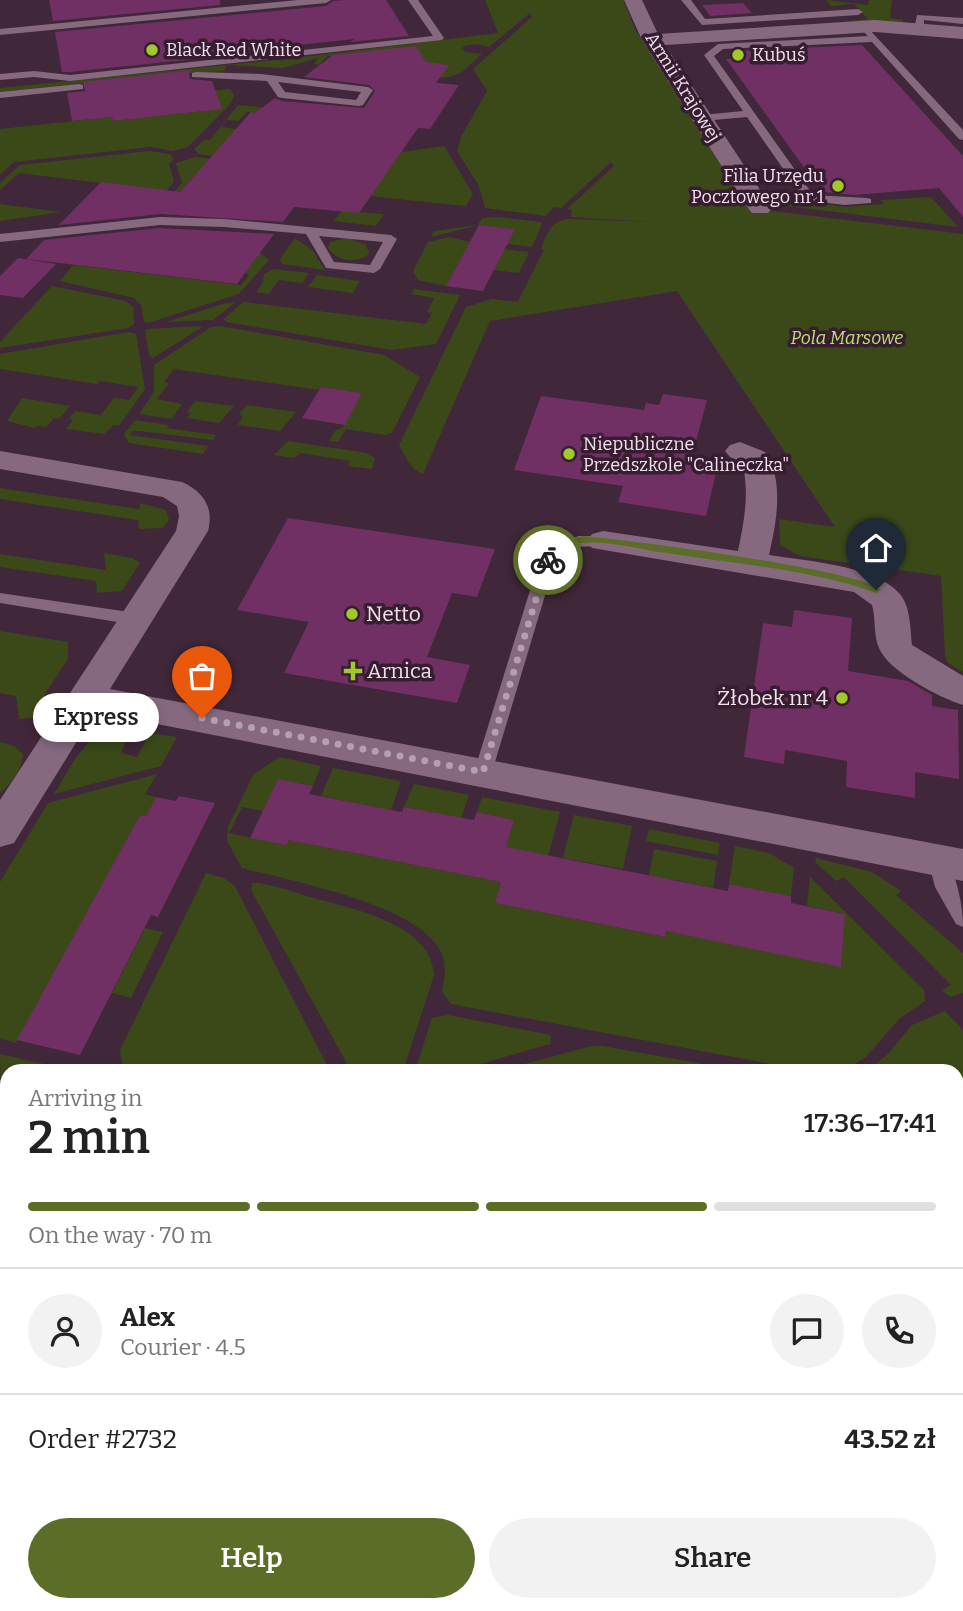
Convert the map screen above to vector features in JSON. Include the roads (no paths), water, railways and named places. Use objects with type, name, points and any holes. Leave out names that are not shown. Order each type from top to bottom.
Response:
[{"type":"street","name":"Armii Krajowej","points":[[633,0],[637,14],[652,40],[760,208]]},
{"type":"street","points":[[652,40],[818,17],[865,26],[919,19],[963,33]]},
{"type":"street","points":[[740,451],[755,458],[761,472],[760,516],[751,563]]},
{"type":"street","points":[[0,460],[157,485],[183,494],[191,500],[196,510],[192,531],[0,832]]},
{"type":"street","points":[[603,541],[864,583],[887,600],[892,615],[895,647],[902,657],[963,692]]},
{"type":"street","points":[[86,696],[950,862]]},
{"type":"lane","points":[[0,32],[326,0]]},
{"type":"lane","points":[[0,77],[34,74],[70,78],[439,38],[413,0]]},
{"type":"lane","points":[[686,0],[702,22],[818,17]]},
{"type":"lane","points":[[919,19],[963,20]]},
{"type":"lane","points":[[867,201],[844,202],[810,198],[709,55],[720,46],[865,26],[963,137]]},
{"type":"lane","points":[[0,95],[197,75],[271,79],[368,90],[359,103],[282,95],[271,79]]},
{"type":"lane","points":[[702,118],[751,114]]},
{"type":"lane","points":[[0,239],[160,221],[224,223],[391,239],[374,270],[330,265],[311,232]]},
{"type":"lane","points":[[483,772],[547,561],[559,546],[569,542],[583,539],[603,541]]},
{"type":"lane","points":[[0,598],[136,620]]},
{"type":"lane","points":[[950,862],[945,887],[963,918]]},
{"type":"place","name":"Black Red White","points":[[152,50]]},
{"type":"place","name":"Kubuś","points":[[738,55]]},
{"type":"place","name":"Filia Urzędu Pocztowego nr 1","points":[[838,186]]},
{"type":"place","name":"Niepubliczne Przedszkole \"Calineczka\"","points":[[569,454]]},
{"type":"place","name":"Netto","points":[[352,614]]},
{"type":"place","name":"Arnica","points":[[353,671]]},
{"type":"place","name":"Żłobek nr 4","points":[[842,698]]},
{"type":"place","name":"Express","points":[[202,718]]},
{"type":"park label","name":"Pola Marsowe","points":[[847,338]]}]
